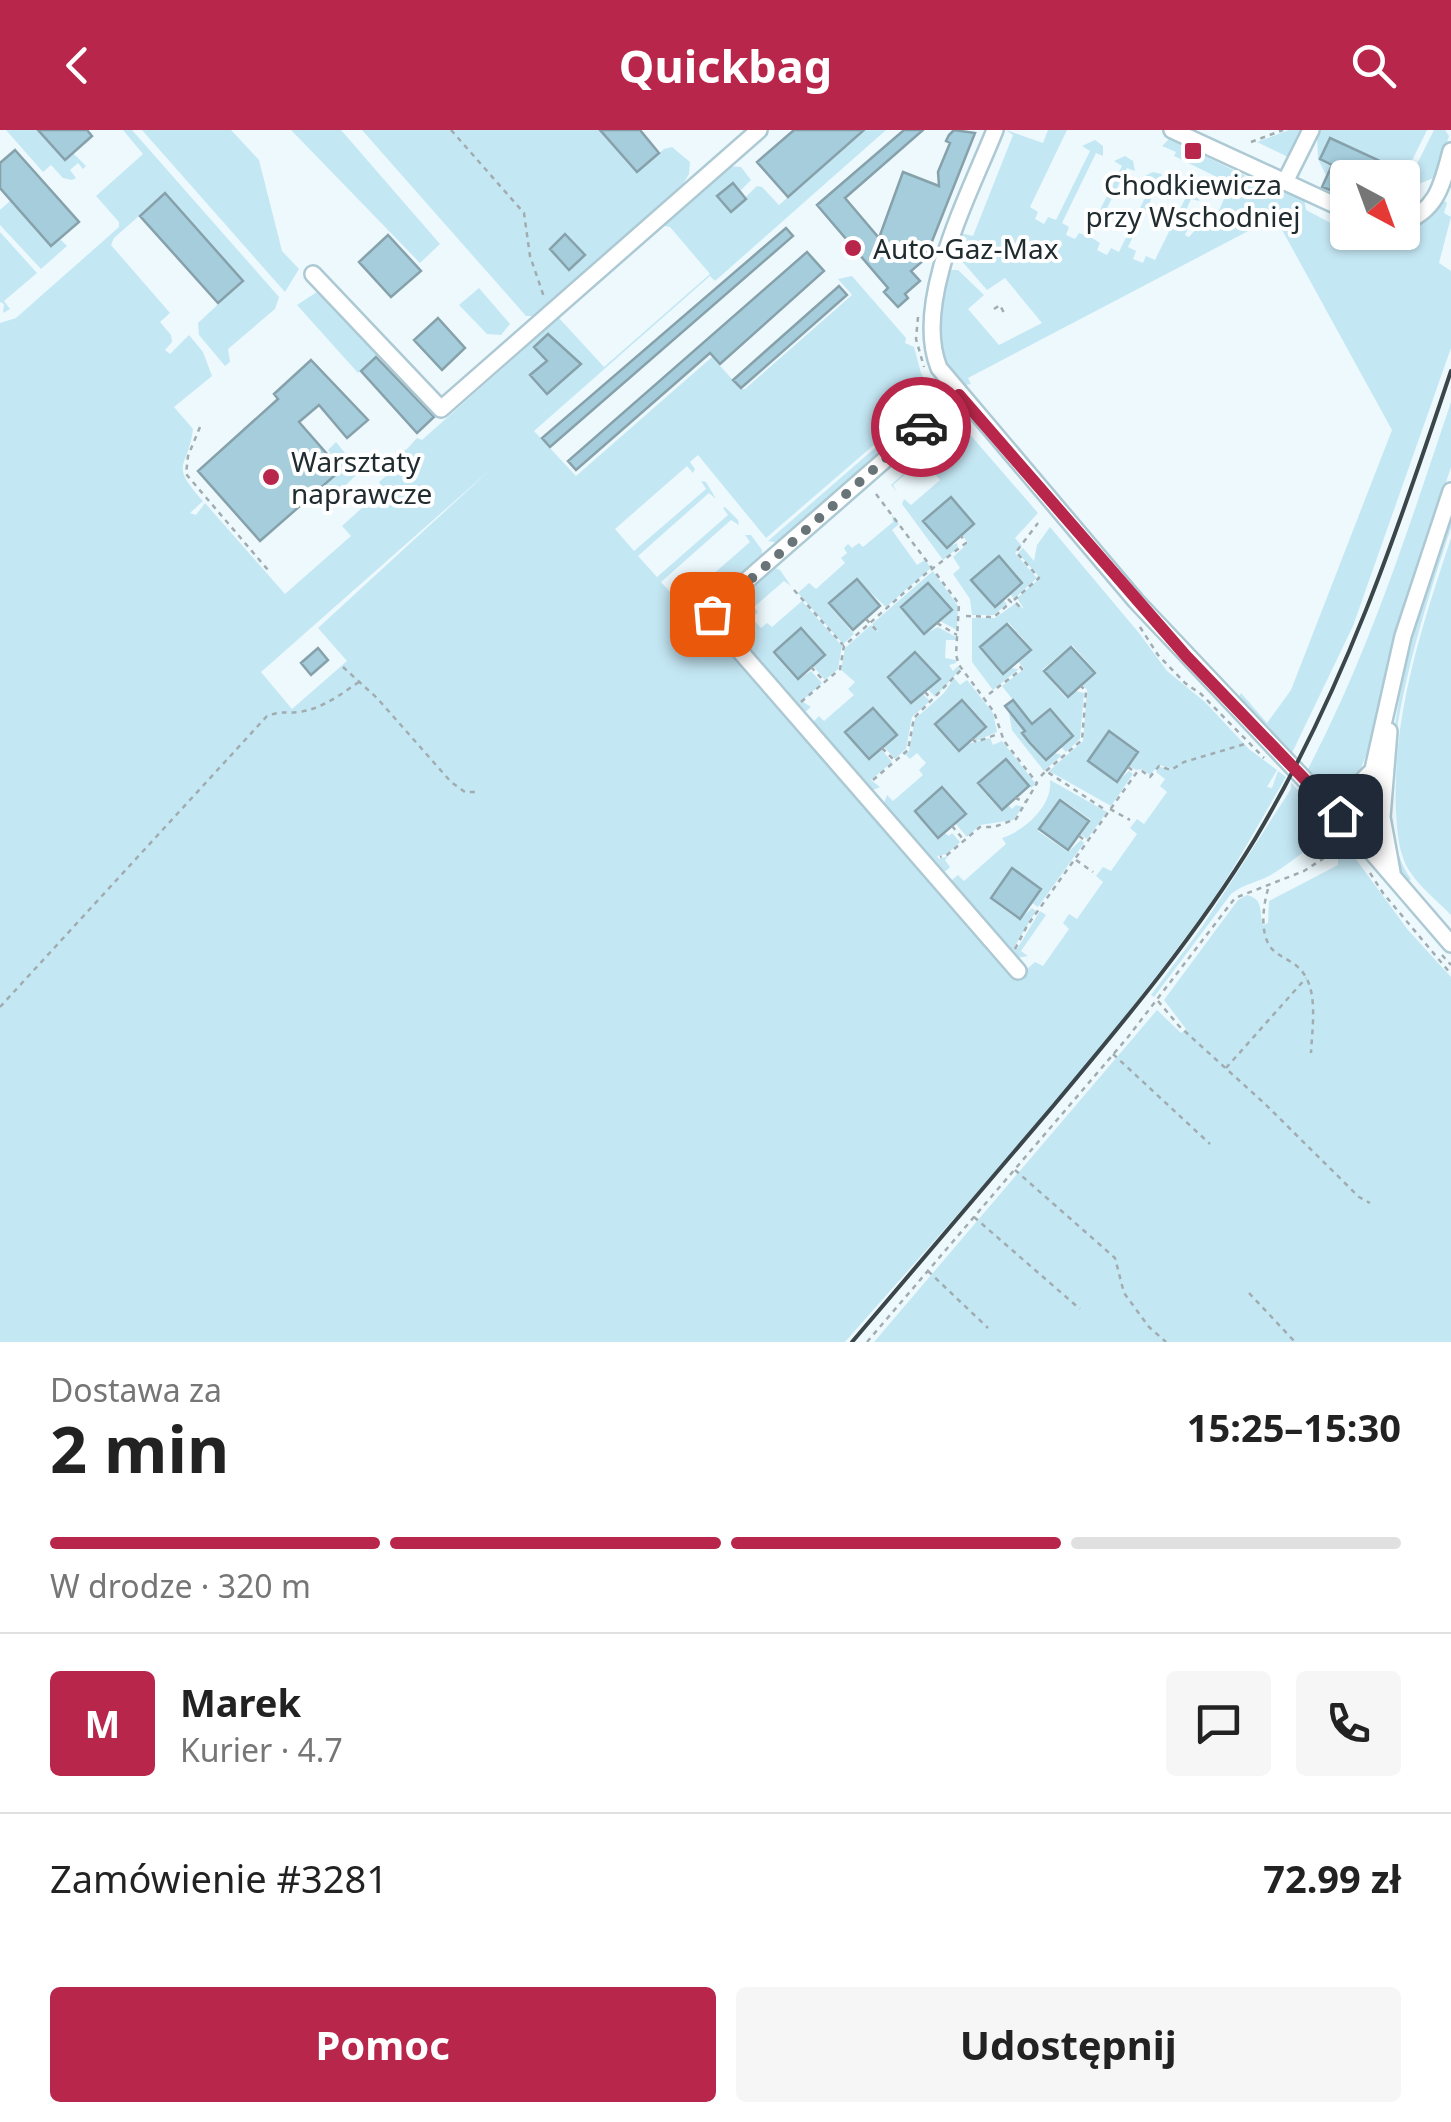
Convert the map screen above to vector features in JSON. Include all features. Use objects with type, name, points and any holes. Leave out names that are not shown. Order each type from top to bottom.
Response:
[{"type":"street","points":[[313,274],[441,409],[759,130]]},
{"type":"street","points":[[995,130],[945,258],[932,312],[934,357],[959,395],[1175,644],[1321,796],[1451,944]]},
{"type":"street","points":[[1172,130],[1330,203]]},
{"type":"street","points":[[1286,182],[1310,130]]},
{"type":"street","points":[[1420,213],[1437,198],[1451,151]]},
{"type":"street","points":[[959,395],[712,614],[714,624],[1018,970]]},
{"type":"street","points":[[1354,838],[1410,614],[1451,491]]},
{"type":"street","points":[[1393,876],[1382,817],[1395,673]]},
{"type":"street","points":[[1321,796],[1349,794],[1372,770]]},
{"type":"street","points":[[1354,838],[1375,828],[1382,817]]},
{"type":"path","points":[[450,130],[524,213],[530,256],[551,312]]},
{"type":"path","points":[[1251,142],[1283,130]]},
{"type":"path","points":[[994,309],[1000,305],[1004,313]]},
{"type":"path","points":[[916,332],[918,346]]},
{"type":"path","points":[[200,427],[188,456],[186,474],[268,570]]},
{"type":"path","points":[[876,494],[960,607],[956,655],[962,670],[994,712],[1000,733],[1038,783],[1016,820],[980,827],[948,855],[938,858]]},
{"type":"path","points":[[966,616],[994,617],[1038,578],[1016,552],[1038,523]]},
{"type":"path","points":[[802,702],[840,669],[844,646],[868,621],[966,543],[960,536]]},
{"type":"path","points":[[794,590],[844,646]]},
{"type":"path","points":[[1006,597],[1023,610]]},
{"type":"path","points":[[868,621],[879,633]]},
{"type":"path","points":[[937,623],[958,636]]},
{"type":"path","points":[[1158,655],[1184,683],[1201,694],[1246,744],[1270,762]]},
{"type":"path","points":[[989,694],[1022,669],[1017,663]]},
{"type":"path","points":[[343,667],[451,782],[465,792],[476,792]]},
{"type":"path","points":[[811,667],[824,682]]},
{"type":"path","points":[[871,782],[908,750],[914,718],[962,670]]},
{"type":"path","points":[[0,1007],[267,716],[328,703],[359,682]]},
{"type":"path","points":[[1040,776],[1082,740],[1086,692],[1081,686]]},
{"type":"path","points":[[925,692],[933,701]]},
{"type":"path","points":[[972,739],[976,742],[1000,733]]},
{"type":"path","points":[[1016,948],[1039,909],[1136,773],[1142,771],[1150,777],[1159,766],[1171,770],[1213,752],[1246,744]]},
{"type":"path","points":[[882,748],[895,762]]},
{"type":"path","points":[[1060,748],[1065,754]]},
{"type":"path","points":[[1128,767],[1136,773]]},
{"type":"path","points":[[1046,771],[1130,820]]},
{"type":"path","points":[[1015,798],[1027,803]]},
{"type":"path","points":[[952,826],[964,840]]},
{"type":"path","points":[[1079,836],[1087,842]]},
{"type":"path","points":[[868,1342],[1113,1054],[1235,898],[1320,862],[1354,838]]},
{"type":"path","points":[[1075,859],[1093,872]]},
{"type":"path","points":[[1269,886],[1264,930],[1272,949],[1291,960],[1307,977],[1312,1008],[1311,1052]]},
{"type":"path","points":[[1030,904],[1047,914]]},
{"type":"path","points":[[1226,1068],[1307,977]]},
{"type":"path","points":[[1157,1000],[1179,1026],[1370,1203]]},
{"type":"path","points":[[1113,1054],[1210,1144]]},
{"type":"path","points":[[1014,1169],[1104,1244],[1120,1268],[1124,1294],[1149,1328],[1166,1342]]},
{"type":"path","points":[[973,1216],[1080,1309]]},
{"type":"path","points":[[927,1270],[988,1328]]},
{"type":"path","points":[[1249,1294],[1295,1342]]},
{"type":"shaded area","points":[[6,130],[37,130],[64,160],[73,153],[86,166],[83,169],[78,163],[70,170],[76,178],[72,180],[63,178],[51,165],[43,172]]},
{"type":"shaded area","points":[[123,130],[132,130],[279,297],[275,309],[228,349],[230,362],[225,366],[199,335],[198,323],[243,281],[165,193],[111,245],[170,313],[160,322],[171,335],[172,342],[165,350],[170,354],[189,335],[203,352],[212,376],[174,407],[193,429],[183,472],[203,501],[190,513],[196,515],[205,503],[285,594],[351,536],[342,526],[383,489],[379,482],[394,469],[390,458],[417,438],[422,440],[559,318],[604,367],[710,274],[670,227],[661,225],[729,166],[741,167],[751,180],[740,191],[733,183],[718,196],[730,212],[757,186],[779,205],[866,130],[886,130],[715,281],[710,276],[534,431],[576,476],[712,357],[745,389],[852,295],[838,279],[852,276],[906,338],[905,343],[914,347],[921,373],[934,393],[766,538],[698,455],[690,462],[693,473],[687,466],[615,529],[634,551],[706,489],[701,481],[706,482],[716,499],[709,493],[638,556],[657,577],[728,515],[725,507],[739,525],[731,520],[661,582],[680,603],[750,542],[745,535],[751,535],[762,556],[697,615],[672,619],[680,627],[701,623],[708,628],[1016,979],[1035,962],[1043,966],[1069,929],[1063,923],[1069,914],[1077,919],[1103,882],[1096,876],[1103,867],[1111,871],[1137,834],[1130,828],[1137,819],[1144,824],[1167,792],[1160,786],[1165,779],[1156,772],[1159,767],[1174,769],[1159,765],[1150,775],[1129,766],[1139,751],[1109,730],[1087,761],[1116,783],[1129,771],[1133,774],[1111,806],[1049,771],[1083,741],[1087,690],[1083,685],[1097,673],[1072,645],[1042,670],[1066,698],[1076,691],[1084,693],[1080,739],[1066,752],[1061,747],[1074,735],[1050,707],[1021,733],[1045,761],[1054,753],[1062,755],[1044,771],[1012,730],[1009,713],[1013,717],[1021,710],[1002,686],[1024,669],[1019,662],[1032,649],[1008,622],[979,647],[1002,675],[1011,668],[1019,669],[993,690],[972,662],[972,618],[995,618],[1016,603],[1024,609],[1017,598],[1040,578],[1018,553],[1023,548],[1034,561],[1037,545],[1050,527],[1167,671],[1205,702],[1249,749],[1277,770],[1267,787],[1272,788],[1278,771],[1286,777],[1218,892],[1165,965],[1031,1129],[845,1342],[0,1342],[0,323],[16,318],[119,227],[96,196],[143,154]],"holes":[[[491,469],[318,628],[347,661],[292,709],[261,672]]]},
{"type":"shaded area","points":[[142,130],[231,130],[259,160],[282,251],[299,269],[285,292]]},
{"type":"shaded area","points":[[291,130],[341,130],[440,244],[420,263]]},
{"type":"shaded area","points":[[362,130],[599,130],[637,173],[664,149],[672,147],[690,162],[689,174],[683,184],[535,316],[526,316]]},
{"type":"shaded area","points":[[1006,130],[1043,143],[1048,130],[1067,130],[1030,207],[1038,212],[1035,219],[1044,224],[1048,217],[1056,220],[1090,151],[1082,146],[1095,140],[1103,146],[1103,156],[1096,153],[1062,223],[1069,227],[1066,235],[1075,239],[1079,233],[1087,236],[1122,166],[1114,161],[1125,156],[1133,161],[1135,171],[1127,168],[1092,238],[1100,243],[1097,250],[1107,255],[1111,248],[1119,252],[1153,181],[1145,176],[1161,174],[1167,187],[1159,183],[1128,247],[1136,251],[1133,259],[1143,263],[1146,256],[1155,260],[1186,197],[1177,192],[1189,189],[1200,201],[1191,199],[1181,222],[1189,226],[1185,235],[1189,237],[1204,220],[1213,224],[1227,192],[1220,188],[1223,180],[1162,146],[1169,139],[1251,182],[1254,178],[1263,182],[1265,179],[1304,198],[1306,210],[1330,223],[1330,250],[1420,250],[1420,224],[1447,203],[1444,213],[1451,217],[1439,263],[1451,271],[1451,348],[1353,626],[1291,755],[1237,701],[1241,693],[1267,723],[1291,690],[1392,430],[1275,217],[968,378],[971,384],[961,386],[944,364],[937,330],[949,270],[958,270],[984,295],[968,309],[999,345],[1042,323],[1005,278],[987,290],[954,252],[960,233],[973,236],[1013,135]]},
{"type":"shaded area","points":[[1289,130],[1303,130],[1290,158],[1257,142]]},
{"type":"shaded area","points":[[1317,130],[1427,130],[1412,160],[1378,160],[1330,139],[1320,159],[1330,164],[1326,175],[1318,159]]},
{"type":"shaded area","points":[[1434,130],[1445,130],[1449,136],[1436,177],[1420,184],[1419,160]]},
{"type":"shaded area","points":[[11,200],[51,246],[60,239],[67,246],[41,269],[0,225],[0,210]]},
{"type":"shaded area","points":[[0,232],[37,273],[4,301],[10,309],[3,313],[4,304],[0,302]]},
{"type":"shaded area","points":[[479,288],[510,324],[501,335],[487,334],[459,305]]},
{"type":"shaded area","points":[[320,290],[380,353],[358,373],[297,305]]},
{"type":"shaded area","points":[[936,395],[937,405],[779,543],[768,541]]},
{"type":"shaded area","points":[[1451,402],[1451,467],[1396,635],[1372,740],[1356,781],[1345,790],[1331,790],[1307,771],[1369,635]]},
{"type":"shaded area","points":[[960,423],[1038,513],[1015,538],[1022,546],[1015,553],[1037,578],[1014,599],[1010,594],[1023,582],[999,555],[971,580],[994,608],[1003,600],[1007,604],[994,615],[972,615],[970,599],[953,574],[960,568],[953,557],[968,543],[962,535],[974,524],[951,497],[924,520],[947,548],[957,543],[958,548],[943,560],[902,504],[904,499],[911,505],[940,480],[936,475],[943,468],[934,458],[927,464],[922,459],[893,485],[897,492],[891,485]]},
{"type":"shaded area","points":[[336,442],[360,471],[332,499],[314,495],[342,470],[328,450]]},
{"type":"shaded area","points":[[1451,513],[1451,528],[1401,705],[1394,756],[1391,804],[1396,846],[1411,879],[1406,883],[1395,860],[1390,836],[1392,749],[1410,647]]},
{"type":"shaded area","points":[[892,515],[899,524],[892,530],[917,565],[925,560],[931,568],[886,607],[856,579],[828,604],[854,634],[843,644],[798,593],[809,583],[816,589],[845,563],[841,558],[847,553],[844,548],[848,544],[852,548],[859,543],[863,547],[893,522]]},
{"type":"shaded area","points":[[1451,538],[1451,915],[1405,863],[1399,844],[1396,775],[1411,671]]},
{"type":"shaded area","points":[[773,567],[780,570],[791,586],[784,581],[754,607],[758,612],[752,618],[761,628],[767,623],[772,627],[802,601],[842,646],[838,669],[825,680],[813,666],[826,654],[802,627],[772,652],[797,680],[811,671],[822,683],[802,701],[811,707],[805,712],[722,623],[722,610]]},
{"type":"shaded area","points":[[933,571],[958,606],[957,630],[940,621],[952,610],[928,583],[900,607],[924,634],[938,627],[956,637],[946,640],[945,658],[956,660],[949,665],[953,671],[958,666],[960,670],[935,697],[928,689],[940,679],[916,651],[887,676],[910,704],[923,694],[930,701],[912,717],[906,749],[895,759],[884,747],[897,734],[874,707],[844,732],[868,760],[881,749],[892,762],[871,780],[880,787],[871,791],[813,727],[813,722],[819,716],[824,721],[854,695],[848,689],[855,682],[841,670],[845,648],[871,625],[879,633],[872,624]]},
{"type":"shaded area","points":[[954,678],[960,685],[967,680],[993,713],[997,732],[976,741],[987,726],[963,699],[934,725],[958,752],[967,744],[990,738],[993,745],[1002,741],[1036,784],[1031,788],[1006,758],[977,784],[1001,811],[1008,805],[1012,809],[1016,805],[1023,807],[1013,820],[980,825],[967,837],[956,824],[967,813],[943,786],[914,811],[937,839],[952,833],[960,842],[947,854],[937,856],[948,856],[945,860],[950,867],[939,871],[883,806],[887,795],[893,801],[923,775],[919,770],[926,763],[917,753],[910,759],[905,754],[909,751],[915,719],[944,693]]},
{"type":"shaded area","points":[[1050,780],[1107,812],[1087,839],[1081,835],[1091,820],[1060,798],[1038,831],[1068,852],[1081,840],[1084,843],[1038,907],[1032,903],[1042,888],[1012,867],[989,898],[1019,920],[1032,908],[1036,911],[1015,946],[1017,949],[1040,911],[1046,915],[1021,951],[1028,956],[1017,958],[956,891],[952,880],[958,875],[964,881],[1006,844],[1002,838],[1035,816],[1047,799]]},
{"type":"shaded area","points":[[1291,782],[1338,837],[1326,846],[1322,842],[1315,845],[1274,873],[1231,894],[1154,997],[1151,995],[1202,927],[1291,789]]},
{"type":"shaded area","points":[[1347,847],[1408,930],[1451,977],[1451,1342],[874,1342],[1157,1010],[1181,1033],[1186,1029],[1164,1000],[1238,900],[1247,895],[1256,900],[1263,925],[1268,923],[1269,901],[1338,865],[1338,856]]},
{"type":"building","points":[[38,130],[87,130],[92,136],[65,160]]},
{"type":"building","points":[[600,130],[640,130],[659,153],[637,172]]},
{"type":"building","points":[[794,130],[864,130],[788,197],[757,162]]},
{"type":"building","points":[[904,130],[923,130],[845,198],[879,238],[903,172],[939,186],[938,172],[950,143],[946,141],[949,135],[954,130],[975,133],[925,259],[911,271],[920,281],[905,294],[908,298],[898,307],[884,292],[888,288],[817,205]]},
{"type":"building","points":[[1330,138],[1378,160],[1330,160],[1330,164],[1320,159]]},
{"type":"building","points":[[15,150],[79,222],[51,246],[0,188],[0,163]]},
{"type":"building","points":[[1330,169],[1330,190],[1322,187]]},
{"type":"building","points":[[733,183],[746,199],[731,212],[717,196]]},
{"type":"building","points":[[165,193],[243,281],[218,303],[140,216]]},
{"type":"building","points":[[786,228],[793,236],[550,447],[542,438]]},
{"type":"building","points":[[565,234],[585,255],[569,270],[550,249]]},
{"type":"building","points":[[388,235],[421,271],[391,297],[359,262]]},
{"type":"building","points":[[807,252],[824,271],[720,364],[710,353],[576,470],[568,461]]},
{"type":"building","points":[[839,286],[847,295],[741,388],[733,380]]},
{"type":"building","points":[[438,318],[465,348],[442,370],[414,340]]},
{"type":"building","points":[[548,334],[581,364],[547,394],[530,375],[547,361],[534,347]]},
{"type":"building","points":[[376,357],[434,417],[417,433],[361,371]]},
{"type":"building","points":[[311,360],[368,420],[347,438],[319,405],[299,422],[341,470],[260,541],[198,471],[278,399],[274,394]]},
{"type":"building","points":[[951,497],[974,524],[947,548],[923,521]]},
{"type":"building","points":[[999,556],[1022,583],[995,607],[971,580]]},
{"type":"building","points":[[857,579],[880,606],[853,630],[829,603]]},
{"type":"building","points":[[928,583],[952,610],[924,634],[901,607]]},
{"type":"building","points":[[1007,624],[1031,650],[1003,674],[980,647]]},
{"type":"building","points":[[801,628],[825,655],[798,679],[774,652]]},
{"type":"building","points":[[1071,647],[1095,673],[1068,697],[1044,671]]},
{"type":"building","points":[[318,648],[328,660],[311,675],[301,663]]},
{"type":"building","points":[[915,652],[940,679],[911,703],[888,677]]},
{"type":"building","points":[[962,700],[986,727],[959,751],[935,724]]},
{"type":"building","points":[[1013,700],[1032,724],[1050,709],[1073,736],[1046,760],[1005,706]]},
{"type":"building","points":[[873,708],[897,735],[869,759],[845,732]]},
{"type":"building","points":[[1109,731],[1138,752],[1117,782],[1088,761]]},
{"type":"building","points":[[1006,759],[1029,786],[1002,810],[978,783]]},
{"type":"building","points":[[942,787],[966,814],[938,838],[915,811]]},
{"type":"building","points":[[1060,800],[1089,821],[1068,850],[1039,829]]},
{"type":"building","points":[[1012,868],[1041,889],[1020,919],[991,898]]},
{"type":"railway","points":[[852,1342],[1134,1008],[1209,909],[1255,839],[1315,727],[1366,611],[1451,371]]},
{"type":"way so far","points":[[712,614],[921,427]]},
{"type":"place","name":"Chodkiewicza przy Wschodniej","points":[[1193,151]]},
{"type":"place","name":"Auto-Gaz-Max","points":[[853,248]]},
{"type":"place","name":"Warsztaty naprawcze","points":[[271,477]]},
{"type":"route","points":[[921,427],[959,395],[1186,656],[1340,816]]}]
